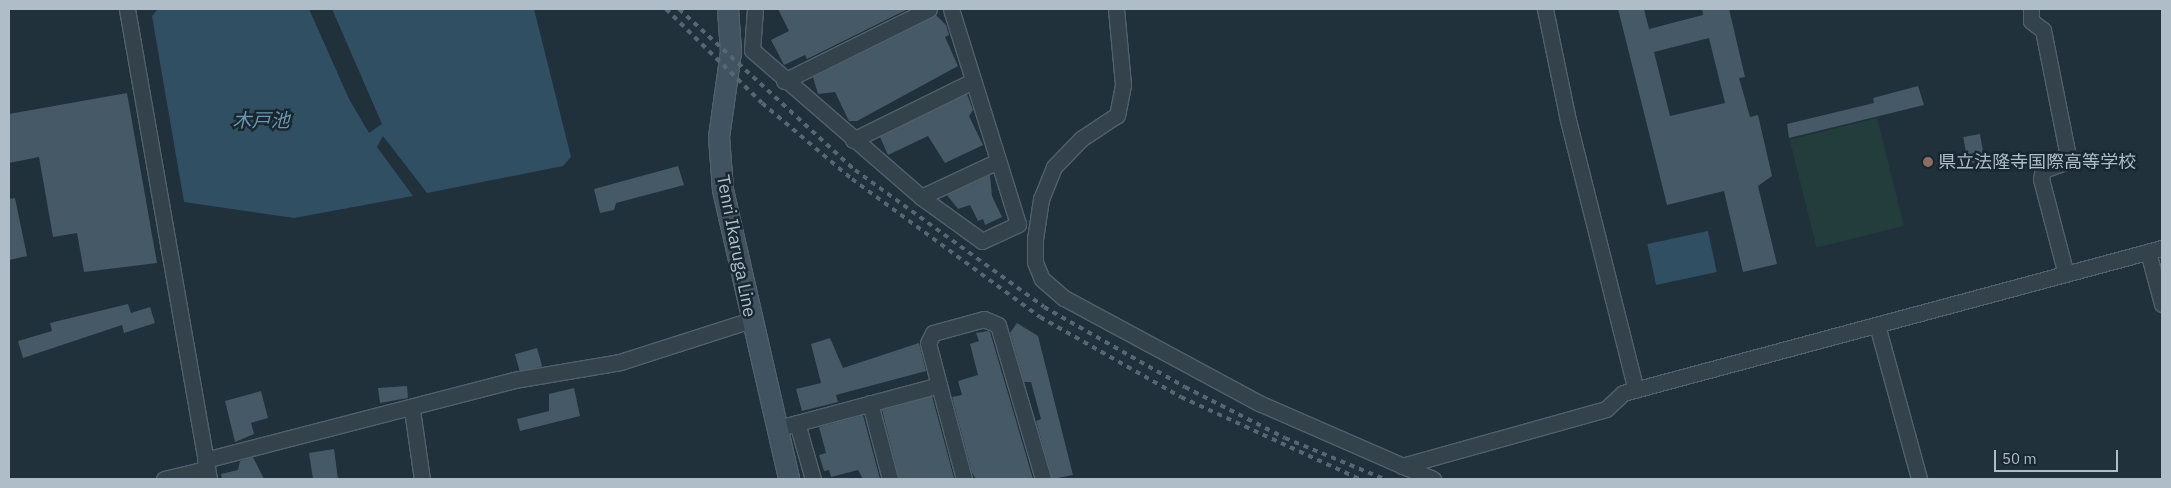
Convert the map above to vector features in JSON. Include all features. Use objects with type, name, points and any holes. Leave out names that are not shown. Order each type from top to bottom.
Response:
[{"type":"main road","name":"Tenri Ikaruga Line","points":[[728,9],[731,43],[719,137],[720,167],[775,429],[789,479]]},
{"type":"street","points":[[127,9],[207,469]]},
{"type":"street","points":[[754,9],[752,50],[784,81],[921,197],[982,241],[1018,224],[950,9]]},
{"type":"street","points":[[784,81],[929,9]]},
{"type":"street","points":[[1116,9],[1123,85],[1117,115],[1082,140],[1054,167],[1041,199],[1035,239],[1035,262],[1042,279],[1064,298],[1259,403],[1433,479]]},
{"type":"street","points":[[1545,9],[1568,120],[1636,390]]},
{"type":"street","points":[[2031,9],[2031,21],[2043,30],[2070,161],[2043,170],[2041,180],[2066,274]]},
{"type":"street","points":[[853,140],[973,81]]},
{"type":"street","points":[[921,197],[998,161]]},
{"type":"street","points":[[1402,466],[1606,409],[1623,393],[2155,250],[2162,304]]},
{"type":"street","points":[[964,479],[928,343],[933,333],[984,319],[998,324],[1043,479]]},
{"type":"street","points":[[164,479],[207,469],[329,430],[346,420],[412,410],[514,380],[620,362],[751,320]]},
{"type":"street","points":[[1877,325],[1919,479]]},
{"type":"street","points":[[775,429],[939,385]]},
{"type":"street","points":[[870,404],[890,479]]},
{"type":"street","points":[[412,410],[422,479]]},
{"type":"street","points":[[797,423],[813,479]]},
{"type":"green space","points":[[1877,118],[1904,226],[1817,247],[1790,140]]},
{"type":"water","name":"木戸池","points":[[158,9],[309,9],[349,99],[369,133],[382,124],[332,9],[534,9],[571,157],[563,166],[427,193],[383,136],[377,147],[413,196],[294,218],[184,202],[152,16]]},
{"type":"water","points":[[1708,231],[1717,272],[1656,285],[1647,244]]},
{"type":"building","points":[[778,9],[908,9],[807,59],[805,55],[784,65],[771,40],[789,31]]},
{"type":"building","points":[[1618,9],[1644,9],[1649,29],[1703,15],[1702,9],[1729,9],[1745,77],[1739,78],[1750,117],[1758,115],[1772,176],[1758,186],[1777,264],[1743,272],[1724,191],[1667,205]],"holes":[[[1709,38],[1725,103],[1670,116],[1654,52]]]},
{"type":"building","points":[[936,15],[946,25],[949,35],[945,37],[958,66],[857,121],[849,121],[835,92],[818,94],[813,77]]},
{"type":"building","points":[[1918,86],[1924,105],[1789,138],[1787,124],[1874,103],[1873,98]]},
{"type":"building","points":[[127,93],[157,263],[84,272],[77,233],[53,237],[39,157],[9,163],[9,114]]},
{"type":"building","points":[[967,94],[973,110],[969,116],[983,145],[945,163],[928,136],[888,155],[880,137]]},
{"type":"building","points":[[1980,134],[1985,161],[1968,164],[1963,137]]},
{"type":"building","points":[[678,166],[684,185],[616,203],[614,210],[600,213],[594,189]]},
{"type":"building","points":[[990,175],[992,196],[1002,217],[985,225],[983,219],[978,221],[970,205],[958,209],[947,195]]},
{"type":"building","points":[[15,198],[27,256],[9,260],[9,199]]},
{"type":"building","points":[[128,304],[131,313],[150,307],[155,323],[124,333],[122,325],[23,358],[18,341],[52,331],[50,323]]},
{"type":"building","points":[[1017,323],[1038,336],[1073,475],[1052,479],[1036,421],[1041,419],[1031,382],[1024,382],[1010,333]]},
{"type":"building","points":[[990,332],[1033,479],[976,479],[972,473],[952,397],[962,395],[958,381],[978,375],[970,344],[979,341],[976,333]]},
{"type":"building","points":[[830,338],[843,368],[919,343],[926,371],[836,395],[838,402],[802,411],[796,389],[821,383],[811,344]]},
{"type":"building","points":[[537,348],[542,366],[520,373],[515,354]]},
{"type":"building","points":[[407,386],[408,398],[380,403],[378,388]]},
{"type":"building","points":[[574,388],[580,416],[520,431],[517,419],[549,411],[549,394]]},
{"type":"building","points":[[261,391],[268,418],[251,423],[254,434],[235,442],[225,401]]},
{"type":"building","points":[[932,396],[954,478],[899,479],[882,410]]},
{"type":"building","points":[[863,415],[880,479],[863,479],[858,470],[831,477],[829,470],[824,471],[819,455],[826,453],[819,427]]},
{"type":"building","points":[[334,449],[338,479],[313,479],[309,453]]},
{"type":"building","points":[[253,457],[264,479],[222,479],[221,474],[238,470],[240,461]]},
{"type":"railway","points":[[666,9],[762,103],[852,179],[1040,317],[1181,397],[1359,479]]},
{"type":"railway","points":[[679,9],[855,170],[1044,307],[1185,387],[1285,438],[1384,479]]},
{"type":"place","name":"県立法隆寺国際高等学校","points":[[1928,162]]}]
